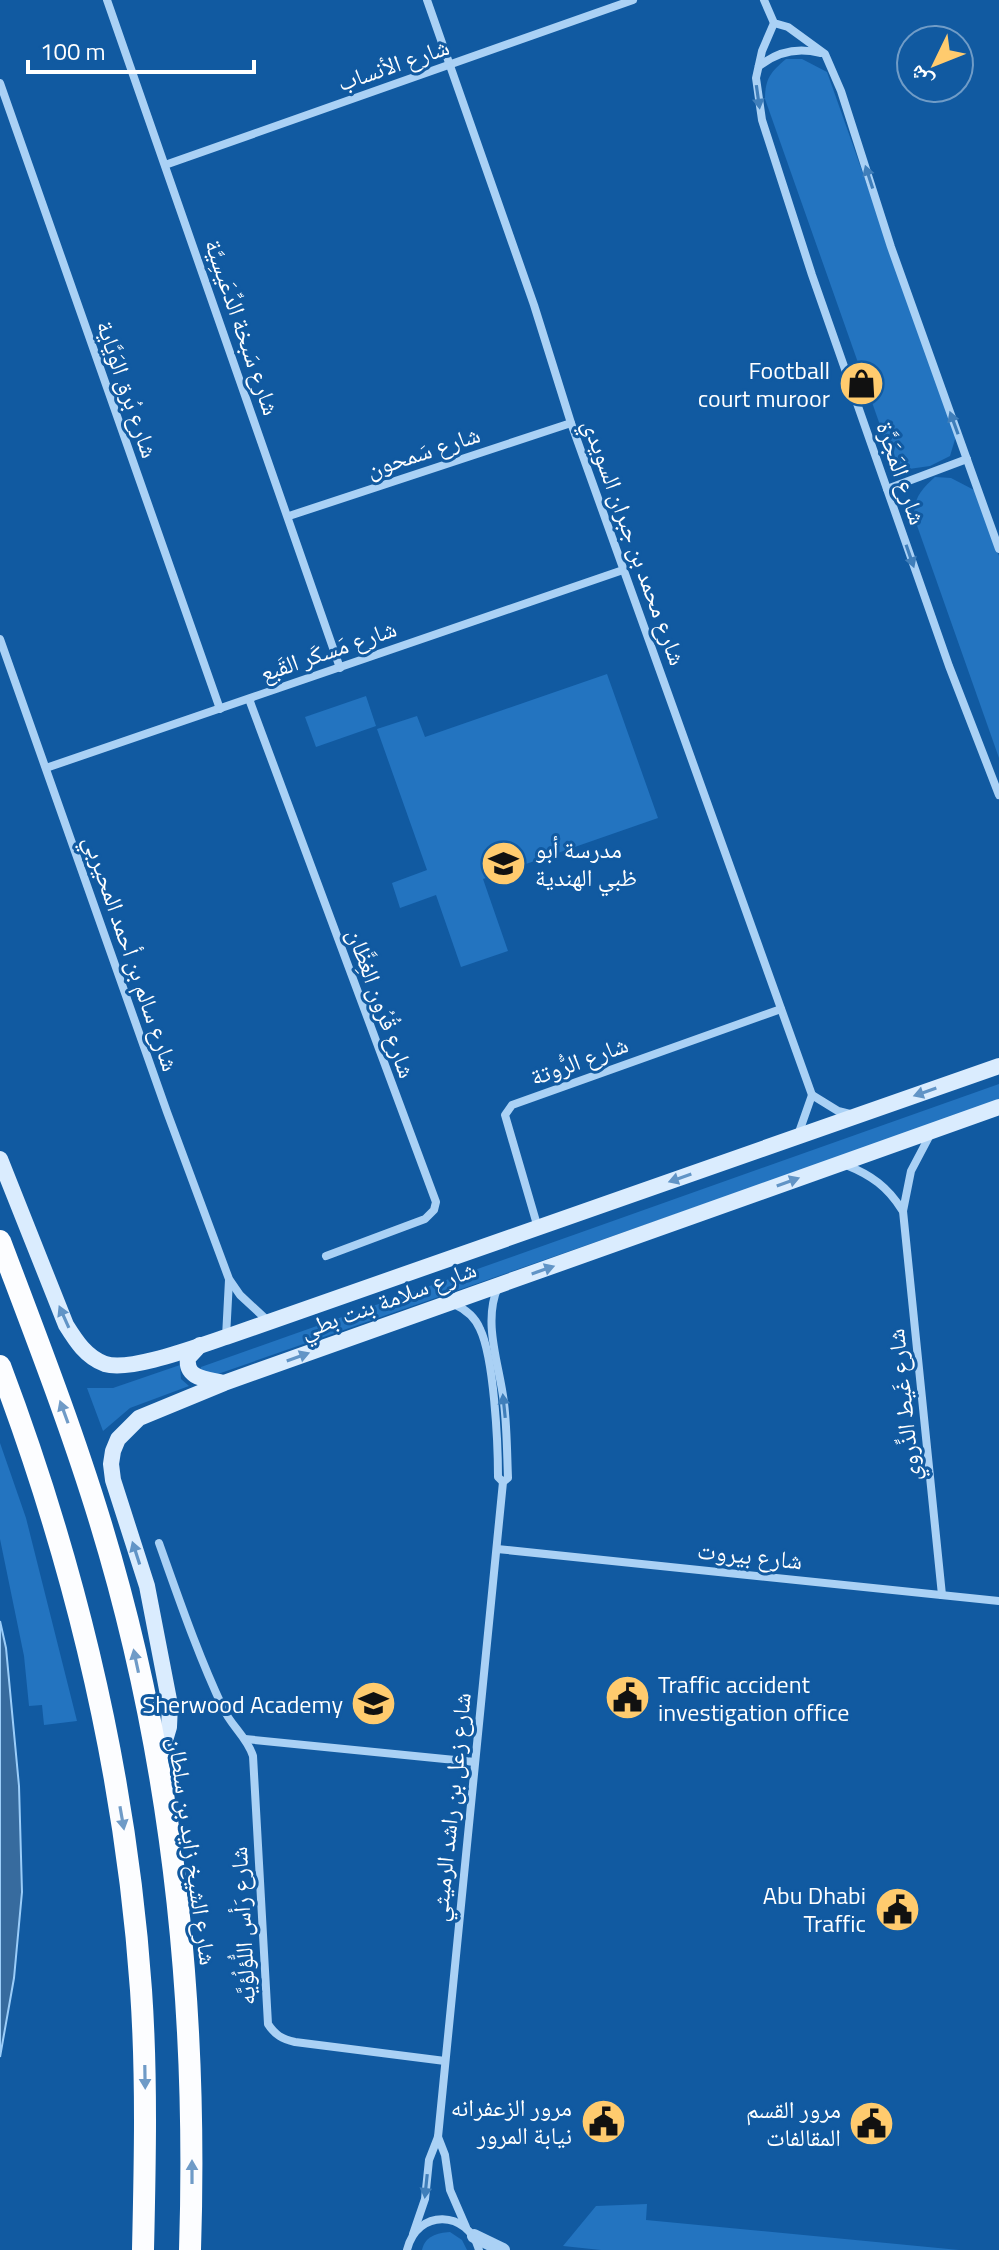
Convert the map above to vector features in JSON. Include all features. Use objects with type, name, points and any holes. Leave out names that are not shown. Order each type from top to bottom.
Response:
[{"type":"highway","name":"شارع الشيخ زايد بن سلطان","points":[[0,1241],[67,1420],[100,1523],[128,1627],[157,1765],[176,1888],[187,2013],[192,2137],[190,2250]]},
{"type":"highway","points":[[0,1366],[59,1536],[86,1638],[124,1833],[136,1937],[144,2054],[143,2250]]},
{"type":"main road","name":"شارع سلامة بنت بطي","points":[[0,1159],[66,1325],[84,1350],[103,1363],[114,1365],[157,1358],[226,1337],[999,1066]]},
{"type":"main road","name":"شارع سلامة بنت بطي","points":[[157,1765],[169,1727],[170,1705],[147,1586],[113,1480],[113,1451],[118,1439],[139,1418],[224,1383],[999,1107]]},
{"type":"main road","points":[[200,1345],[188,1358],[188,1370],[193,1376],[224,1383]]},
{"type":"street","name":"شارع سَبخة الدِّعَيسِيَّة","points":[[107,0],[340,668]]},
{"type":"street","name":"شارع محمد بن جبران السويدي","points":[[427,0],[452,65],[571,423],[812,1095]]},
{"type":"street","name":"شارع الأنساب","points":[[165,165],[633,0]]},
{"type":"street","points":[[764,0],[774,23],[788,27],[825,54],[841,91],[891,247],[999,549]]},
{"type":"street","name":"شارع المَجَرَّة","points":[[774,23],[767,35],[756,90],[762,120],[963,706],[999,795]]},
{"type":"street","points":[[759,66],[775,55],[795,50],[825,54]]},
{"type":"street","name":"شارع بُرق الوَيَّاية","points":[[0,83],[220,709]]},
{"type":"street","name":"شارع سَمحون","points":[[289,516],[571,423]]},
{"type":"street","points":[[887,489],[967,459]]},
{"type":"street","name":"شارع مَسكَر القَبع","points":[[46,768],[623,570]]},
{"type":"street","name":"شارع سالم بن أحمد المحيربي","points":[[0,639],[229,1279],[240,1295],[269,1321]]},
{"type":"street","name":"شارع قُرُون الغِظَّان","points":[[249,699],[436,1202],[431,1215],[425,1219],[326,1256]]},
{"type":"street","name":"شارع الرُّوتة","points":[[538,1228],[505,1115],[508,1108],[781,1009]]},
{"type":"street","points":[[796,1138],[812,1095],[838,1111],[858,1116]]},
{"type":"street","name":"شارع غَيط الذِّروي","points":[[932,1131],[911,1171],[903,1211],[942,1595]]},
{"type":"street","points":[[841,1163],[872,1176],[885,1187],[903,1211]]},
{"type":"street","name":"شارع سالم بن أحمد المحيربي","points":[[226,1337],[229,1279]]},
{"type":"street","name":"شارع زعل بن راشد الرميثي","points":[[407,2250],[425,2199],[429,2160],[438,2137],[503,1482],[508,1478],[500,1373],[491,1325],[492,1304],[499,1285]]},
{"type":"street","name":"شارع زعل بن راشد الرميثي","points":[[451,1303],[472,1316],[484,1338],[494,1406],[498,1477],[503,1482]]},
{"type":"street","name":"شارع رَأس اللُّؤلُؤيَّه","points":[[159,1543],[202,1661],[229,1721],[245,1739],[253,1756],[268,2024],[273,2033],[283,2040],[445,2061]]},
{"type":"street","name":"شارع بيروت","points":[[497,1549],[999,1601]]},
{"type":"street","points":[[245,1739],[475,1762]]},
{"type":"street","name":"شارع زعل بن راشد الرميثي","points":[[438,2137],[445,2155],[450,2190],[473,2237]]},
{"type":"street","points":[[413,2234],[422,2226],[444,2219],[473,2237],[503,2250]]},
{"type":"shaded area","points":[[786,59],[802,59],[827,72],[956,436],[950,456],[930,466],[902,470],[892,459],[765,99],[770,76]]},
{"type":"shaded area","points":[[935,477],[951,478],[976,491],[999,556],[999,758],[914,517],[919,494]]},
{"type":"shaded area","points":[[607,674],[658,818],[483,879],[508,951],[461,967],[436,895],[400,908],[392,883],[427,870],[377,729],[417,716],[425,737]]},
{"type":"shaded area","points":[[366,696],[376,726],[316,747],[305,717]]},
{"type":"shaded area","points":[[999,1084],[999,1101],[215,1375],[200,1372],[201,1367]]},
{"type":"shaded area","points":[[180,1365],[181,1379],[189,1386],[130,1408],[103,1431],[87,1388],[113,1388]]},
{"type":"shaded area","points":[[0,1443],[26,1518],[77,1721],[44,1725],[42,1705],[29,1706],[24,1656],[0,1539]]},
{"type":"shaded area","points":[[0,1621],[6,1648],[19,1786],[22,1892],[14,1978],[0,2057]]},
{"type":"shaded area","points":[[647,2204],[646,2220],[959,2250],[601,2250],[563,2246],[596,2206]]},
{"type":"shaded area","points":[[450,2232],[462,2240],[467,2250],[422,2250],[432,2236]]},
{"type":"place","name":"Football court muroor","points":[[861,384]]},
{"type":"place","name":"مدرسة أبو ظبي الهندية","points":[[504,863]]},
{"type":"place","name":"Traffic accident investigation office","points":[[627,1698]]},
{"type":"place","name":"Sherwood Academy","points":[[374,1704]]},
{"type":"place","name":"Abu Dhabi Traffic","points":[[897,1909]]},
{"type":"place","name":"مرور الزعفرانه نيابة المرور","points":[[603,2121]]},
{"type":"place","name":"مرور القسم المقالفات","points":[[872,2123]]}]
